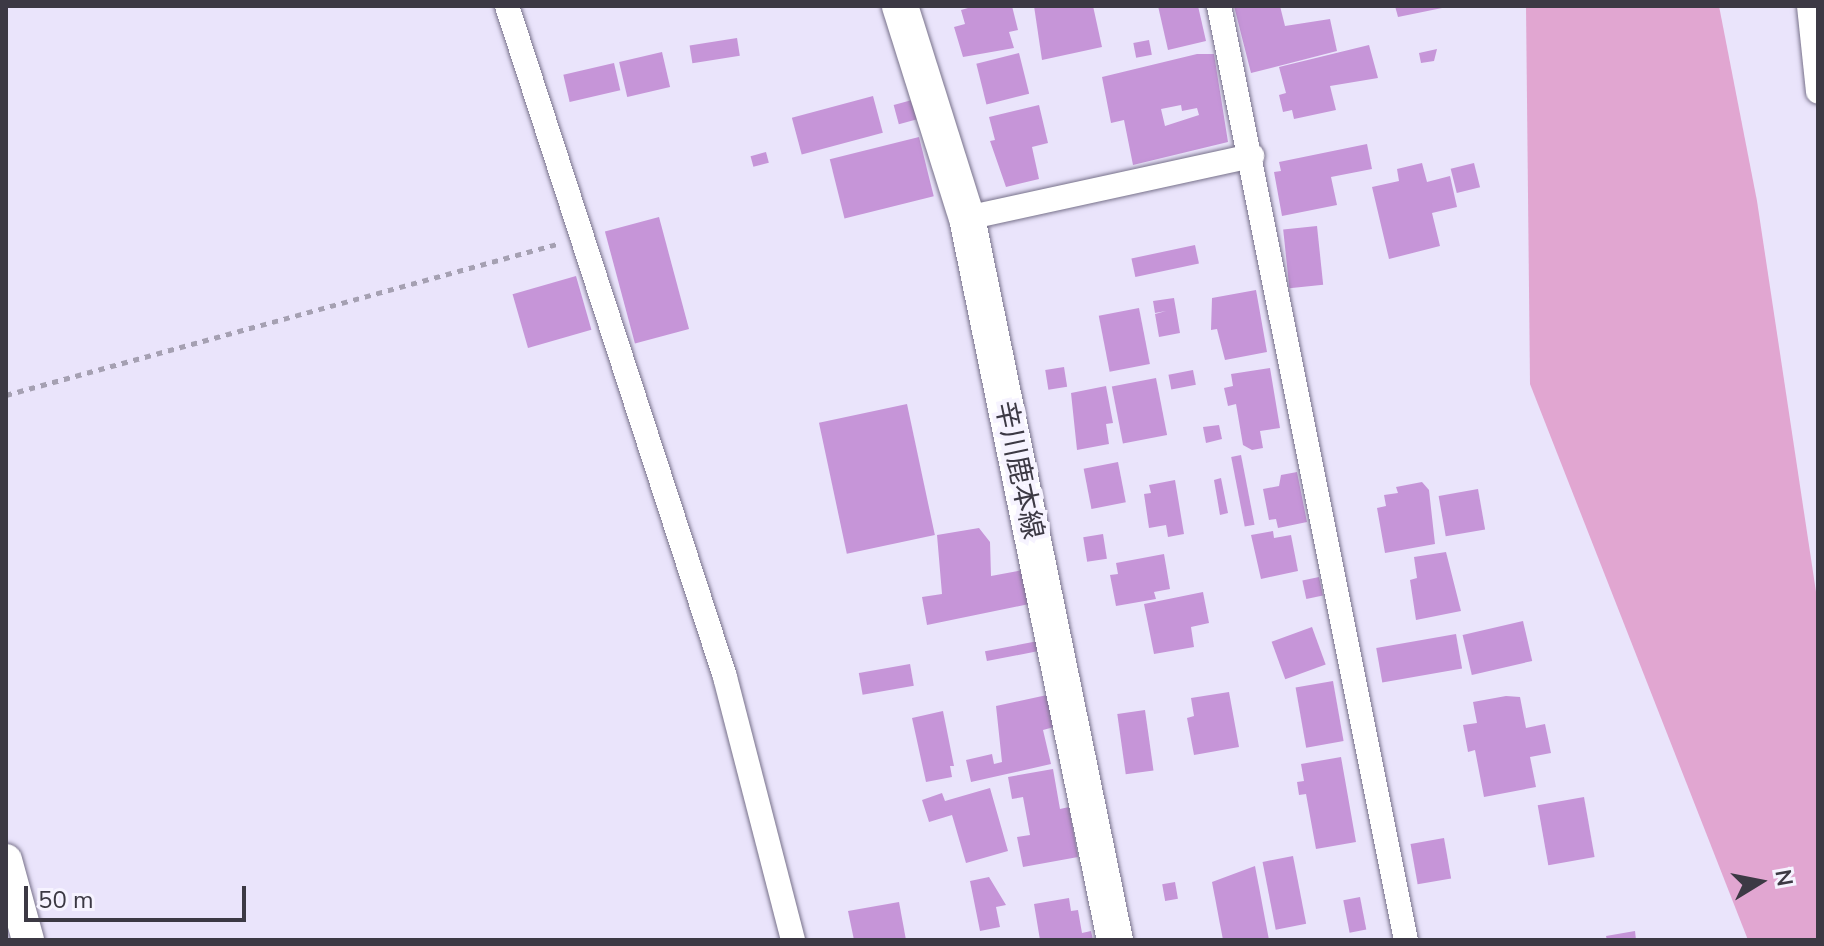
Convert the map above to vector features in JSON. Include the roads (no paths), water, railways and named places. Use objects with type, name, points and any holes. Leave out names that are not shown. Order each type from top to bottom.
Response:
[{"type":"main road","name":"辛川鹿本線","points":[[900,6],[967,218],[1115,940]]},
{"type":"street","points":[[507,6],[725,677],[793,940]]},
{"type":"street","points":[[1219,6],[1252,156],[1406,940]]},
{"type":"street","points":[[1812,7],[1818,92]]},
{"type":"street","points":[[967,218],[1252,156]]},
{"type":"street","points":[[6,860],[28,940]]}]
